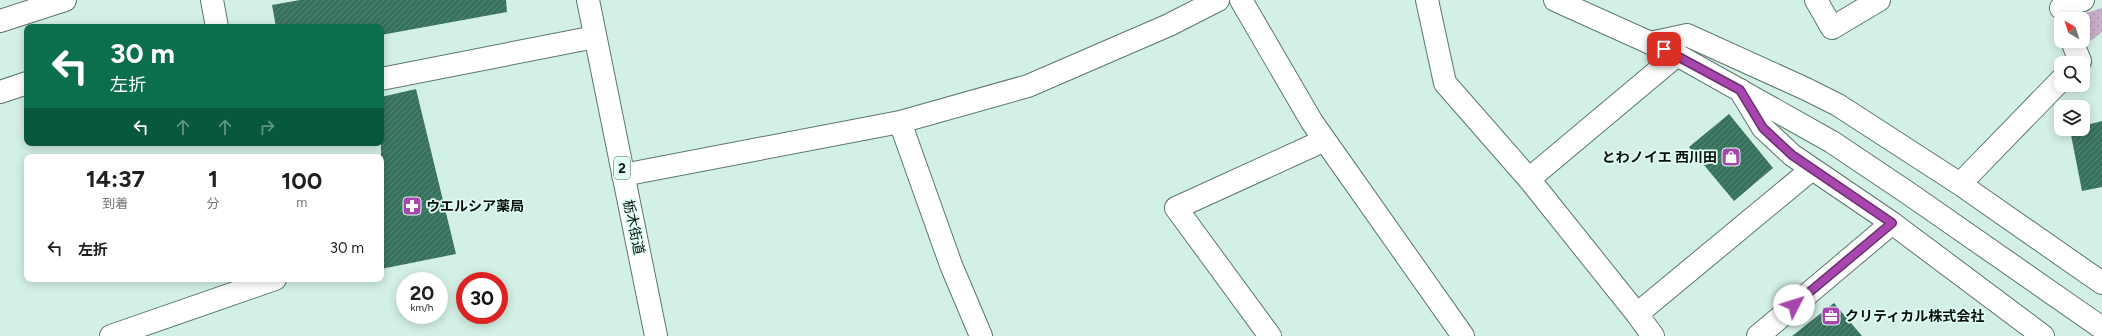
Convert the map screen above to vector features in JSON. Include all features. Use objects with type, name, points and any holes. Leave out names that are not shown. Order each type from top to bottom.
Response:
[{"type":"street","points":[[0,21],[65,0]]},
{"type":"street","points":[[213,0],[217,24]]},
{"type":"street","name":"栃木街道","points":[[588,0],[656,336]]},
{"type":"street","points":[[623,174],[900,122],[1028,86],[1169,25],[1218,0]]},
{"type":"street","points":[[1241,0],[1325,140],[1463,336]]},
{"type":"street","points":[[1427,0],[1445,82],[1529,178],[1653,336]]},
{"type":"street","points":[[1555,0],[1677,55],[1832,142],[2102,328]]},
{"type":"street","points":[[1816,0],[1832,28],[1879,0]]},
{"type":"street","points":[[2061,9],[2083,0]]},
{"type":"street","points":[[1650,43],[1687,35],[1838,105],[1960,184],[2102,283]]},
{"type":"street","points":[[384,78],[595,37]]},
{"type":"street","points":[[1529,178],[1677,55]]},
{"type":"street","points":[[0,92],[24,84]]},
{"type":"street","points":[[1960,184],[2054,87]]},
{"type":"street","points":[[1740,90],[1763,128],[1792,155],[1892,223],[2043,336]]},
{"type":"street","points":[[900,122],[951,265],[981,336]]},
{"type":"street","points":[[1270,336],[1176,208],[1325,140]]},
{"type":"street","points":[[1637,314],[1812,169]]},
{"type":"street","points":[[1758,336],[1892,223]]},
{"type":"street","points":[[110,336],[265,282]]},
{"type":"shaded area","points":[[2102,8],[2102,32],[2090,41],[2090,12]]},
{"type":"building","points":[[300,0],[506,0],[507,12],[384,34],[384,24],[275,24],[272,5]]},
{"type":"building","name":"ウエルシア薬局","points":[[416,89],[456,254],[384,268],[384,154],[381,154],[381,146],[384,146],[384,96]]},
{"type":"building","name":"とわノイエ 西川田","points":[[1729,114],[1773,168],[1734,201],[1689,147]]},
{"type":"building","points":[[2102,121],[2102,187],[2082,191],[2071,136],[2090,136],[2090,124]]},
{"type":"building","name":"クリティカル株式会社","points":[[1834,303],[1862,336],[1792,336]]},
{"type":"place","name":"とわノイエ 西川田","points":[[1731,157]]},
{"type":"place","name":"ウエルシア薬局","points":[[412,206]]},
{"type":"place","name":"クリティカル株式会社","points":[[1831,316]]},
{"type":"route","points":[[1664,49],[1740,90],[1763,128],[1792,155],[1892,223],[1794,305]]}]
